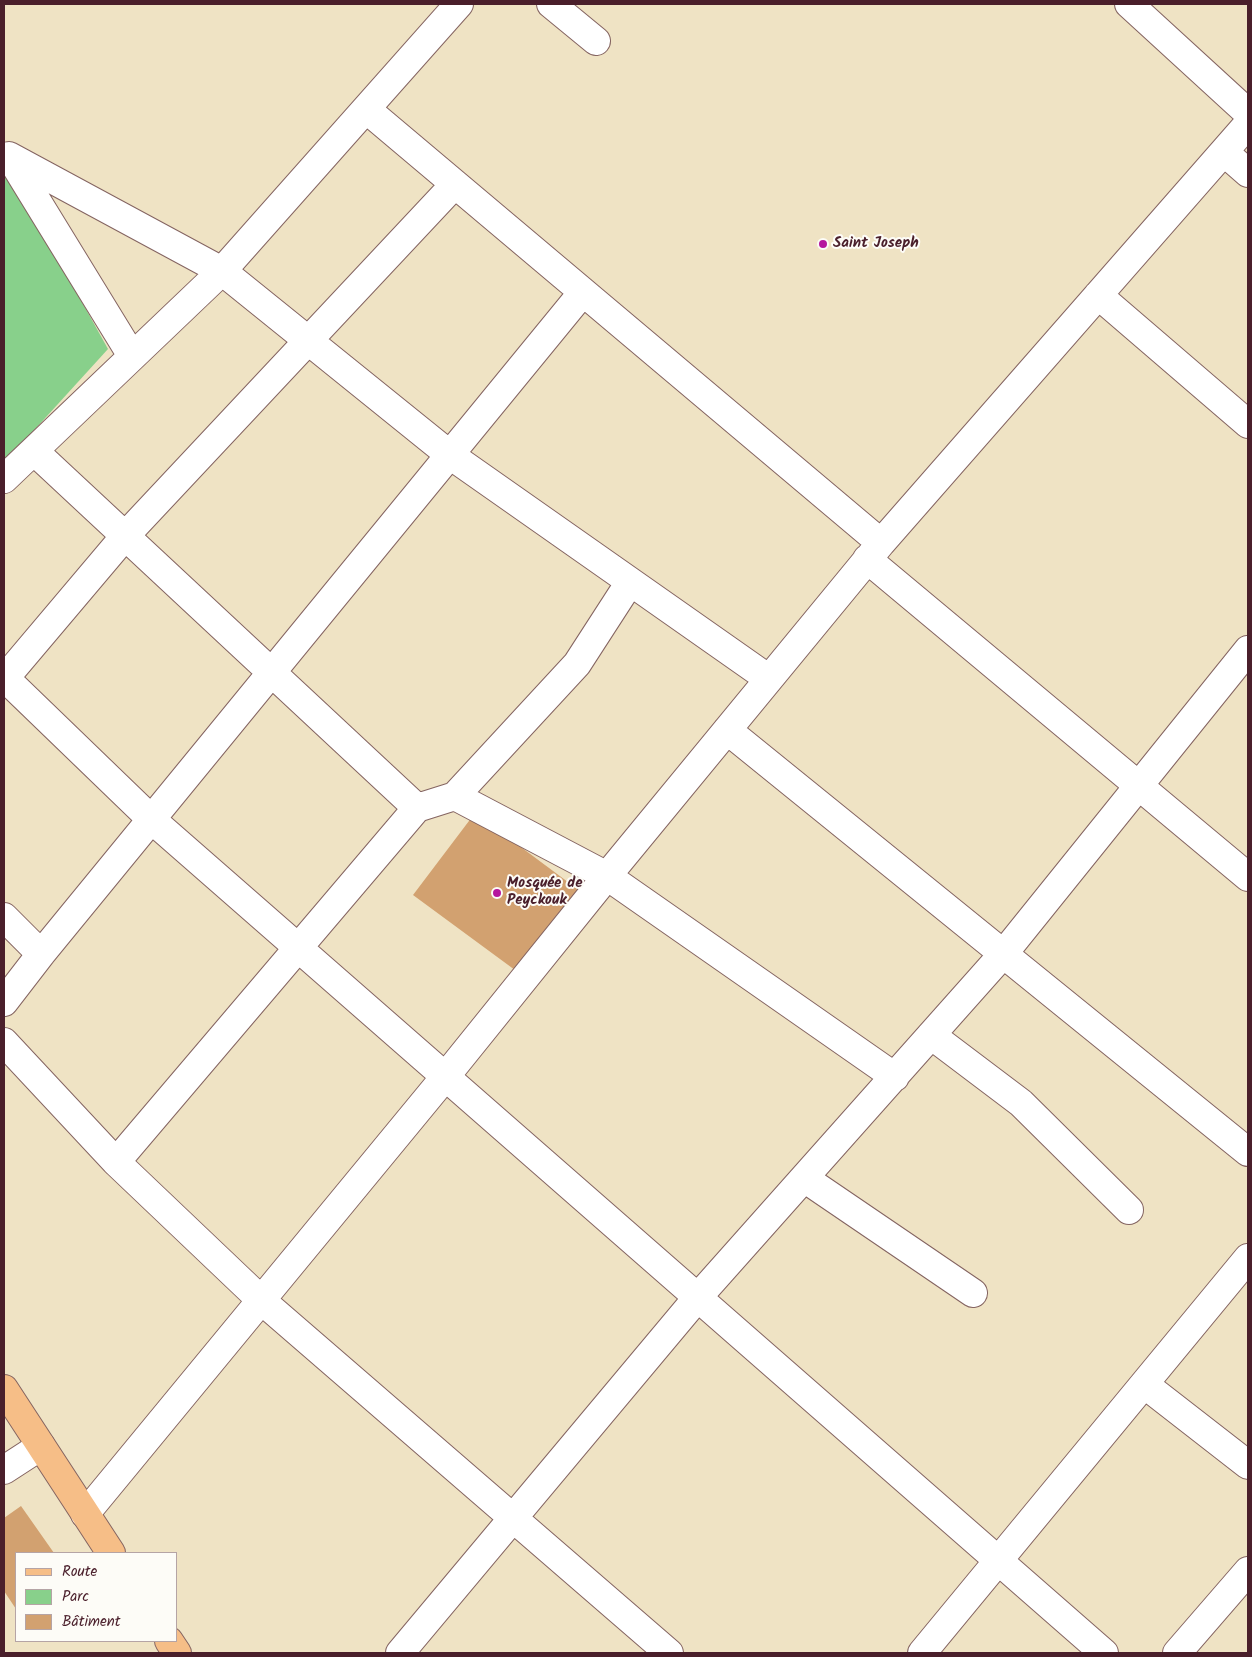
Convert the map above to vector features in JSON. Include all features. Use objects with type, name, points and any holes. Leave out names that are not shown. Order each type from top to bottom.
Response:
[{"type":"main road","points":[[4,1389],[110,1552]]},
{"type":"main road","points":[[170,1642],[177,1653]]},
{"type":"street","points":[[4,479],[222,271],[459,4]]},
{"type":"street","points":[[551,4],[596,41]]},
{"type":"street","points":[[1128,4],[1248,113]]},
{"type":"street","points":[[366,109],[583,292],[1139,785],[1248,876]]},
{"type":"street","points":[[85,1514],[445,1077],[874,551],[1248,124]]},
{"type":"street","points":[[6,152],[222,271],[450,455],[769,679]]},
{"type":"street","points":[[6,152],[132,356]]},
{"type":"street","points":[[1224,152],[1248,172]]},
{"type":"street","points":[[455,184],[125,536],[4,678],[151,819],[1104,1653]]},
{"type":"street","points":[[4,1002],[151,819],[583,292]]},
{"type":"street","points":[[1098,295],[1248,424]]},
{"type":"street","points":[[34,451],[417,808]]},
{"type":"street","points":[[116,1162],[417,808],[455,796],[577,664],[630,582]]},
{"type":"street","points":[[400,1653],[698,1297],[1004,953],[1248,650]]},
{"type":"street","points":[[727,730],[1248,1152]]},
{"type":"street","points":[[455,796],[607,876],[895,1077]]},
{"type":"street","points":[[4,917],[41,954]]},
{"type":"street","points":[[931,1035],[1021,1103],[1129,1210]]},
{"type":"street","points":[[4,1042],[116,1162],[261,1300],[669,1653]]},
{"type":"street","points":[[804,1178],[973,1293]]},
{"type":"street","points":[[922,1653],[1248,1258]]},
{"type":"street","points":[[1144,1384],[1248,1465]]},
{"type":"street","points":[[4,1470],[41,1446]]},
{"type":"street","points":[[1178,1653],[1248,1571]]},
{"type":"green space","points":[[4,161],[108,349],[27,438],[4,460]]},
{"type":"building","name":"Mosquée de Peyckouk","points":[[475,813],[580,891],[519,973],[413,895]]},
{"type":"building","points":[[21,1506],[53,1552],[15,1552],[15,1608],[4,1591],[4,1518]]},
{"type":"place","name":"Saint Joseph","points":[[823,244]]},
{"type":"place","name":"Mosquée de Peyckouk","points":[[497,893]]}]
